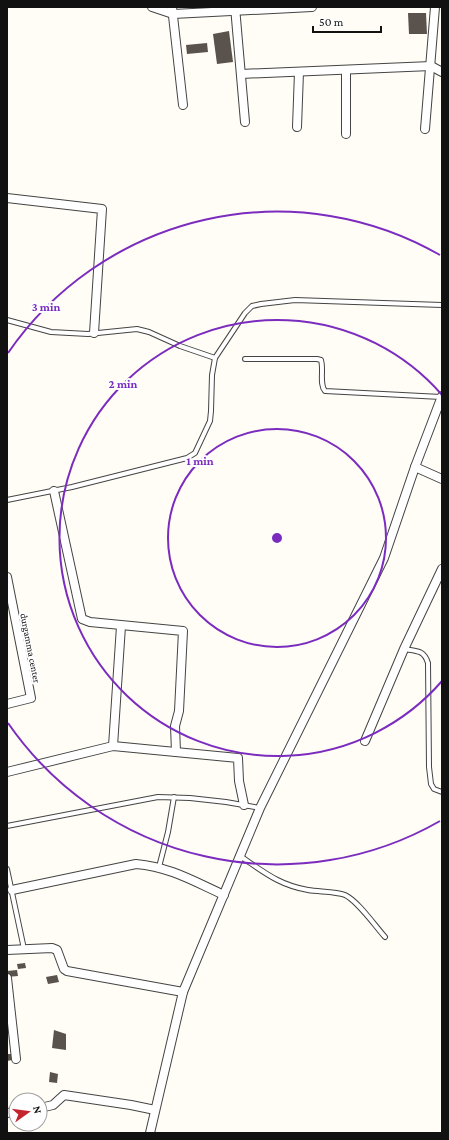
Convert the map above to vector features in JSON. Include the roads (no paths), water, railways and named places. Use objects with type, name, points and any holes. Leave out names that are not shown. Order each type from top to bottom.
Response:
[{"type":"street","points":[[152,7],[172,10],[312,7]]},
{"type":"street","points":[[425,129],[436,7]]},
{"type":"street","points":[[235,9],[245,122]]},
{"type":"street","points":[[172,10],[183,105]]},
{"type":"street","points":[[241,74],[431,66],[442,72]]},
{"type":"street","points":[[346,70],[346,134]]},
{"type":"street","points":[[297,127],[299,72]]},
{"type":"street","points":[[7,198],[102,208],[94,333]]},
{"type":"street","points":[[150,1133],[183,992],[260,808],[384,558],[415,467],[440,408],[442,396]]},
{"type":"street","points":[[415,467],[442,479]]},
{"type":"street","points":[[54,490],[82,619],[90,622],[121,626],[184,631],[179,711],[175,726],[176,752]]},
{"type":"street","points":[[365,741],[404,649],[442,569]]},
{"type":"street","name":"durgamma center","points":[[7,577],[31,698],[7,704]]},
{"type":"street","points":[[113,746],[121,626]]},
{"type":"street","points":[[7,772],[113,746],[238,758],[239,781],[244,805]]},
{"type":"street","points":[[12,890],[136,864],[159,867],[171,871],[224,895]]},
{"type":"street","points":[[7,950],[52,948],[57,950],[64,969],[67,971],[183,992]]},
{"type":"street","points":[[7,978],[16,1059]]},
{"type":"street","points":[[48,1106],[53,1105],[64,1095],[155,1110]]},
{"type":"lane","points":[[7,500],[187,458],[195,453],[210,421],[212,375],[215,358],[245,313],[252,306],[295,300],[442,305]]},
{"type":"lane","points":[[7,320],[51,332],[94,333],[137,329],[149,332],[180,346],[215,358]]},
{"type":"lane","points":[[245,358],[320,360],[322,364],[322,387],[325,391],[442,396]]},
{"type":"lane","points":[[404,649],[422,652],[426,656],[428,663],[429,767],[431,784],[434,789],[442,792]]},
{"type":"lane","points":[[7,826],[158,797],[174,796],[260,808]]},
{"type":"lane","points":[[159,867],[168,832],[174,796]]},
{"type":"lane","points":[[240,856],[274,879],[286,885],[344,895],[354,901],[385,937]]},
{"type":"lane","points":[[7,869],[24,950]]}]
